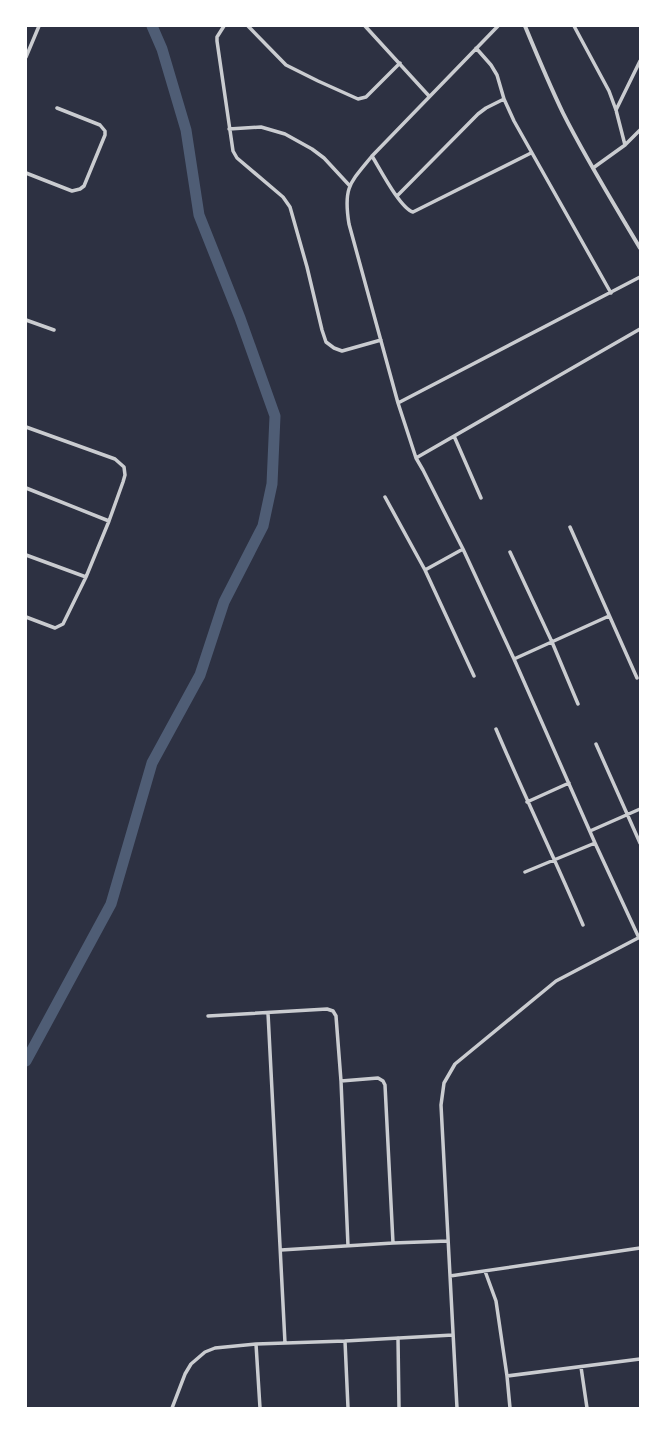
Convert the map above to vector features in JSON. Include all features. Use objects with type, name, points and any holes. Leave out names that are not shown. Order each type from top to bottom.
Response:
[{"type":"street","points":[[26,57],[39,26]]},
{"type":"street","points":[[224,26],[219,33],[217,41],[233,151],[237,158],[282,197],[290,207],[326,342],[334,348],[342,350],[381,340]]},
{"type":"street","points":[[248,26],[286,64],[318,81],[358,99],[366,97],[400,63]]},
{"type":"street","points":[[365,26],[429,96]]},
{"type":"street","points":[[457,1408],[442,1105],[444,1083],[448,1073],[455,1064],[551,985],[567,975],[640,938],[595,843],[514,659],[463,549],[416,458],[398,403],[349,224],[347,197],[349,185],[372,156],[498,26]]},
{"type":"street","points":[[525,26],[559,103],[593,168],[640,248]]},
{"type":"street","points":[[574,26],[605,84],[616,110],[625,145]]},
{"type":"street","points":[[476,48],[497,74],[504,99],[514,121],[611,293]]},
{"type":"street","points":[[616,110],[640,60]]},
{"type":"street","points":[[397,196],[478,114],[504,99]]},
{"type":"street","points":[[26,173],[72,191],[80,189],[84,186],[105,135],[105,131],[100,125],[57,108]]},
{"type":"street","points":[[229,129],[261,128],[285,134],[312,149],[324,158],[349,185]]},
{"type":"street","points":[[593,168],[625,145],[640,130]]},
{"type":"street","points":[[372,156],[397,196],[409,210],[416,211],[531,153]]},
{"type":"street","points":[[398,403],[640,277]]},
{"type":"street","points":[[26,320],[54,330]]},
{"type":"street","points":[[416,458],[640,329]]},
{"type":"street","points":[[26,427],[115,458],[124,467],[125,475],[109,521],[86,577],[63,624],[55,628],[26,617]]},
{"type":"street","points":[[454,436],[481,498]]},
{"type":"street","points":[[26,488],[109,521]]},
{"type":"street","points":[[385,497],[425,570],[474,676]]},
{"type":"street","points":[[570,527],[636,678]]},
{"type":"street","points":[[425,570],[463,549]]},
{"type":"street","points":[[510,552],[552,642],[578,704]]},
{"type":"street","points":[[26,555],[86,577]]},
{"type":"street","points":[[514,659],[609,616]]},
{"type":"street","points":[[496,729],[527,802],[555,859],[583,925]]},
{"type":"street","points":[[596,744],[640,843]]},
{"type":"street","points":[[527,802],[569,783]]},
{"type":"street","points":[[590,831],[640,809]]},
{"type":"street","points":[[525,872],[595,843]]},
{"type":"street","points":[[208,1016],[327,1009],[333,1012],[336,1016],[341,1080],[348,1246]]},
{"type":"street","points":[[268,1013],[285,1343]]},
{"type":"street","points":[[341,1080],[378,1078],[383,1081],[385,1085],[393,1243]]},
{"type":"street","points":[[281,1250],[448,1241]]},
{"type":"street","points":[[450,1276],[640,1248]]},
{"type":"street","points":[[485,1271],[496,1301],[510,1408]]},
{"type":"street","points":[[172,1408],[185,1374],[197,1358],[205,1352],[215,1348],[256,1344],[453,1335]]},
{"type":"street","points":[[398,1338],[400,1408]]},
{"type":"street","points":[[345,1341],[348,1408]]},
{"type":"street","points":[[256,1344],[260,1408]]},
{"type":"street","points":[[507,1376],[640,1359]]},
{"type":"street","points":[[581,1367],[587,1408]]},
{"type":"waterway","points":[[26,1061],[111,904],[152,763],[200,675],[224,602],[263,526],[272,484],[275,416],[240,318],[199,215],[186,130],[162,49],[152,26]]}]
